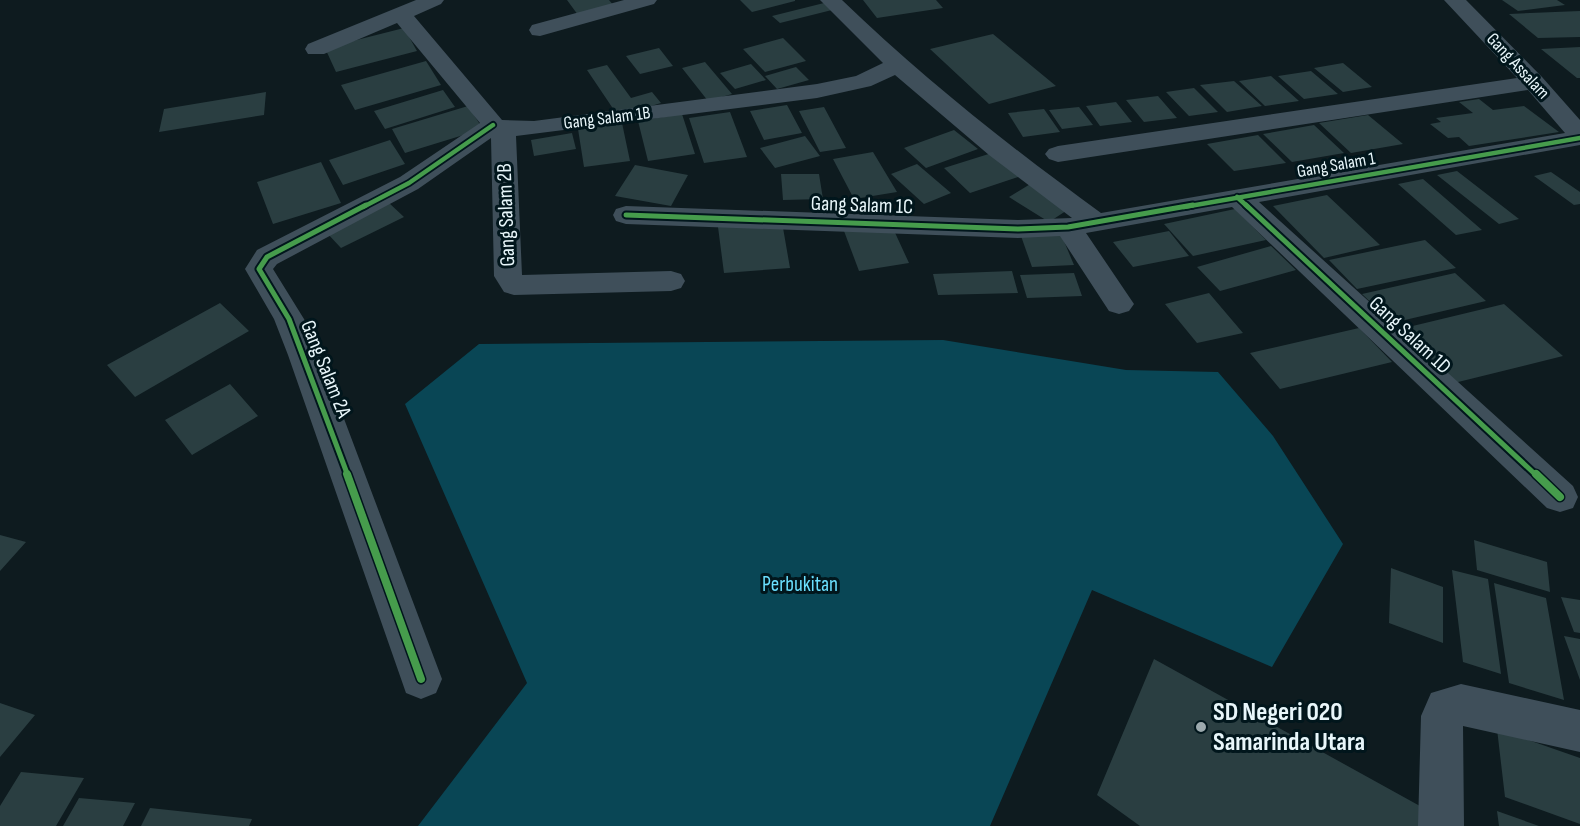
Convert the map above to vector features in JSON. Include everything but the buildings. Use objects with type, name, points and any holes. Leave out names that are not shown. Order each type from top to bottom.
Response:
[{"type":"street","points":[[316,49],[434,0]]},
{"type":"street","points":[[540,30],[647,0]]},
{"type":"street","points":[[830,0],[897,65],[998,150],[1096,222]]},
{"type":"street","name":"Gang Assalam","points":[[1454,0],[1534,82],[1580,136]]},
{"type":"street","points":[[400,14],[498,127]]},
{"type":"street","name":"Gang Salam 1B","points":[[498,127],[534,128],[817,91],[863,81],[897,65]]},
{"type":"street","points":[[1058,154],[1534,82]]},
{"type":"street","name":"Gang Salam 2B","points":[[498,127],[508,276],[514,285],[671,281]]},
{"type":"street","name":"Gang Salam 2A","points":[[421,679],[308,364],[289,319],[259,269],[267,257],[409,183],[498,127]]},
{"type":"street","name":"Gang Salam 1","points":[[1096,222],[1580,136]]},
{"type":"street","name":"Gang Salam 1D","points":[[1237,197],[1560,497]]},
{"type":"street","name":"Gang Salam 1C","points":[[626,215],[1018,229],[1068,227],[1096,222]]},
{"type":"street","points":[[1068,227],[1119,304]]},
{"type":"street","points":[[1441,826],[1442,716],[1446,708],[1461,705],[1580,731]]},
{"type":"green space","name":"Perbukitan","points":[[943,340],[1126,370],[1218,372],[1273,436],[1343,544],[1272,667],[1092,590],[990,826],[418,826],[527,683],[405,404],[479,344]]},
{"type":"cycle path","points":[[421,679],[304,355],[289,319],[259,269],[267,257],[409,183],[493,125]]},
{"type":"cycle path","points":[[626,215],[1018,229],[1068,227],[1580,138]]},
{"type":"cycle path","points":[[1237,197],[1560,497]]},
{"type":"place","name":"SD Negeri 020 Samarinda Utara","points":[[1201,727]]}]
